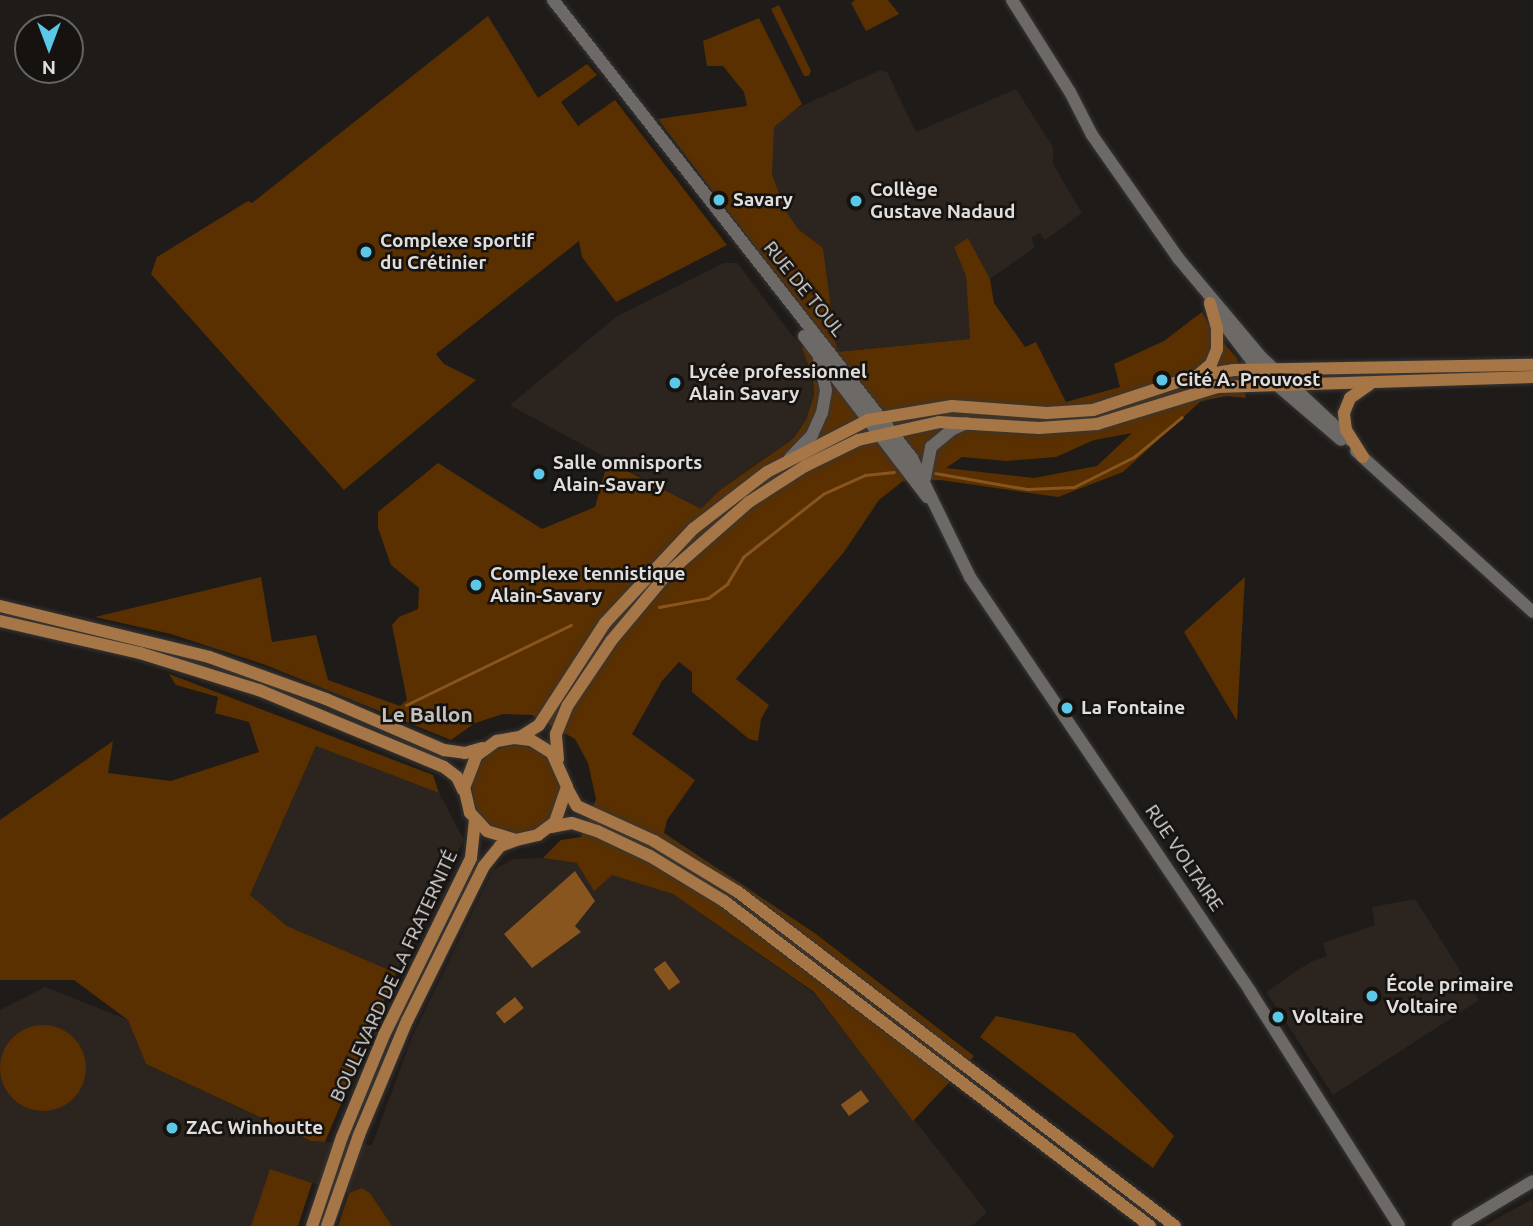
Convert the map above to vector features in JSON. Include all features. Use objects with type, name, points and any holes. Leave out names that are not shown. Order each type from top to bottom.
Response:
[{"type":"main road","points":[[1196,376],[1211,364],[1217,349],[1217,328],[1210,303]]},
{"type":"main road","points":[[0,606],[222,662],[451,752],[472,752],[514,738],[543,720],[605,623],[660,561],[706,518],[788,460],[874,418],[952,407],[1081,411],[1125,403],[1196,376],[1258,369],[1533,365]]},
{"type":"main road","points":[[1175,1226],[738,892],[654,841],[577,806],[567,787],[558,759],[556,734],[568,705],[611,641],[667,574],[771,488],[824,456],[884,432],[976,421],[1039,428],[1088,425],[1138,414],[1208,388],[1293,383],[1533,377]]},
{"type":"main road","points":[[1363,457],[1346,430],[1345,407],[1358,390],[1377,382]]},
{"type":"main road","points":[[0,621],[170,661],[290,701],[444,767],[457,777],[475,820],[493,835],[516,840],[550,827],[572,823],[597,831],[650,856],[724,901],[1150,1226]]},
{"type":"main road","points":[[514,738],[539,743],[558,759]]},
{"type":"main road","points":[[465,797],[471,764],[489,745]]},
{"type":"main road","points":[[550,827],[563,809],[567,787]]},
{"type":"main road","name":"BOULEVARD DE LA FRATERNITÉ","points":[[312,1226],[379,1045],[471,858],[475,820]]},
{"type":"main road","name":"BOULEVARD DE LA FRATERNITÉ","points":[[327,1226],[367,1113],[424,984],[489,858],[500,846],[516,840]]},
{"type":"street","name":"RUE DE TOUL","points":[[553,0],[874,418]]},
{"type":"street","points":[[1012,0],[1090,132],[1197,281],[1275,369],[1293,383],[1363,457]]},
{"type":"street","name":"RUE DE TOUL","points":[[697,187],[713,218],[810,344],[874,418]]},
{"type":"street","points":[[1197,281],[1258,369],[1363,457],[1533,612]]},
{"type":"street","name":"RUE DE TOUL","points":[[788,460],[812,435],[825,401],[823,368],[810,344]]},
{"type":"street","points":[[1274,384],[1275,369]]},
{"type":"street","name":"RUE VOLTAIRE","points":[[874,418],[937,512],[970,577],[1250,991],[1399,1226]]},
{"type":"street","points":[[926,482],[931,447],[951,430],[976,421]]},
{"type":"street","name":"RUE VOLTAIRE","points":[[884,432],[926,482],[937,512]]},
{"type":"street","points":[[1458,1226],[1533,1181]]},
{"type":"shaded area","points":[[855,0],[888,0],[899,14],[866,31],[851,3]]},
{"type":"shaded area","points":[[779,5],[811,71],[809,76],[804,76],[771,9]]},
{"type":"shaded area","name":"Complexe sportif du Crétinier","points":[[488,16],[538,98],[587,64],[597,75],[561,102],[578,126],[615,100],[727,245],[616,302],[582,257],[579,241],[436,354],[444,364],[476,380],[344,490],[151,274],[157,257],[248,201],[252,203]]},
{"type":"shaded area","points":[[759,18],[802,104],[774,127],[772,175],[786,211],[798,229],[823,248],[837,352],[970,339],[966,276],[954,247],[968,238],[990,279],[994,303],[1025,347],[1036,342],[1066,402],[1120,387],[1114,364],[1164,341],[1202,312],[1212,330],[1237,358],[1246,398],[1227,396],[1201,401],[1123,472],[1058,497],[940,480],[903,481],[879,500],[844,552],[736,679],[769,705],[761,719],[758,741],[749,739],[692,692],[692,672],[679,662],[662,681],[632,734],[695,780],[667,820],[664,833],[816,934],[974,1056],[913,1121],[814,992],[673,894],[612,875],[594,891],[577,863],[543,858],[561,840],[581,837],[596,799],[588,763],[575,739],[532,715],[503,714],[475,723],[451,740],[263,664],[171,634],[95,617],[261,577],[272,642],[316,635],[328,680],[400,706],[407,700],[392,625],[399,617],[418,609],[419,588],[391,565],[378,528],[378,512],[438,463],[542,529],[595,507],[608,461],[701,509],[720,490],[793,439],[806,420],[814,395],[813,377],[802,348],[821,334],[658,119],[747,106],[744,92],[723,66],[707,66],[703,41]],"holes":[[[1132,433],[1097,466],[1034,478],[946,468],[962,457],[1007,461],[1056,457],[1094,440]]]},
{"type":"shaded area","name":"Collège Gustave Nadaud","points":[[880,70],[887,72],[916,132],[1016,89],[1053,147],[1053,164],[1082,213],[1045,240],[1040,233],[1031,238],[1035,247],[990,279],[968,239],[954,247],[966,276],[970,339],[837,352],[823,248],[798,229],[786,211],[772,175],[771,141],[774,126],[789,112]]},
{"type":"shaded area","name":"Lycée professionnel Alain Savary","points":[[724,263],[737,263],[802,348],[813,377],[814,395],[806,420],[793,439],[720,490],[701,510],[510,405],[617,316]]},
{"type":"shaded area","points":[[1245,577],[1237,721],[1184,632]]},
{"type":"shaded area","points":[[169,674],[433,775],[439,793],[316,746],[250,895],[287,926],[396,973],[325,1142],[311,1141],[146,1064],[128,1020],[74,980],[0,980],[0,820],[113,741],[108,773],[171,781],[259,752],[249,722],[215,713],[218,697],[176,685]]},
{"type":"shaded area","points":[[507,745],[525,745],[541,752],[553,764],[560,780],[560,798],[553,814],[541,826],[525,833],[507,833],[491,826],[479,814],[472,798],[472,780],[479,764],[491,752]]},
{"type":"shaded area","points":[[316,746],[439,793],[464,840],[396,973],[287,926],[250,895]]},
{"type":"shaded area","points":[[543,858],[577,863],[673,894],[814,993],[987,1212],[972,1226],[392,1226],[370,1193],[362,1188],[349,1193],[312,1183],[297,1226],[0,1226],[0,1010],[45,987],[128,1020],[146,1064],[311,1141],[372,1145],[412,1037],[493,870],[514,859]]},
{"type":"shaded area","points":[[575,871],[595,901],[575,926],[581,932],[532,968],[504,934]]},
{"type":"shaded area","name":"École primaire Voltaire","points":[[1415,899],[1479,1000],[1333,1095],[1266,992],[1310,962],[1327,956],[1323,943],[1375,925],[1372,907]]},
{"type":"shaded area","points":[[665,961],[680,982],[669,990],[654,969]]},
{"type":"shaded area","points":[[515,997],[524,1008],[504,1024],[496,1013]]},
{"type":"shaded area","points":[[996,1016],[1074,1033],[1174,1136],[1153,1168],[980,1037]]},
{"type":"shaded area","points":[[43,1025],[67,1032],[79,1044],[86,1068],[79,1092],[67,1104],[43,1111],[19,1104],[7,1092],[0,1068],[7,1044],[19,1032]]},
{"type":"shaded area","points":[[861,1090],[869,1101],[849,1116],[841,1105]]},
{"type":"shaded area","points":[[270,1169],[312,1183],[298,1226],[251,1226]]},
{"type":"shaded area","points":[[362,1188],[370,1193],[392,1226],[338,1226],[349,1193]]},
{"type":"shaded area","points":[[1533,1199],[1533,1226],[1484,1226],[1501,1216]]},
{"type":"waterway","points":[[935,473],[1027,489],[1074,487],[1134,457],[1182,417]]},
{"type":"waterway","points":[[659,607],[708,598],[727,584],[743,557],[823,494],[865,475],[894,472]]},
{"type":"waterway","points":[[406,705],[571,625]]},
{"type":"place","name":"Savary","points":[[719,200]]},
{"type":"place","name":"Collège Gustave Nadaud","points":[[856,201]]},
{"type":"place","name":"Complexe sportif du Crétinier","points":[[366,252]]},
{"type":"place","name":"Cité A. Prouvost","points":[[1162,380]]},
{"type":"place","name":"Lycée professionnel Alain Savary","points":[[675,383]]},
{"type":"place","name":"Salle omnisports Alain-Savary","points":[[539,474]]},
{"type":"place","name":"Complexe tennistique Alain-Savary","points":[[476,585]]},
{"type":"place","name":"La Fontaine","points":[[1067,708]]},
{"type":"place","name":"École primaire Voltaire","points":[[1372,996]]},
{"type":"place","name":"Voltaire","points":[[1278,1017]]},
{"type":"place","name":"ZAC Winhoutte","points":[[172,1128]]},
{"type":"district","name":"Le Ballon","points":[[427,714]]}]
